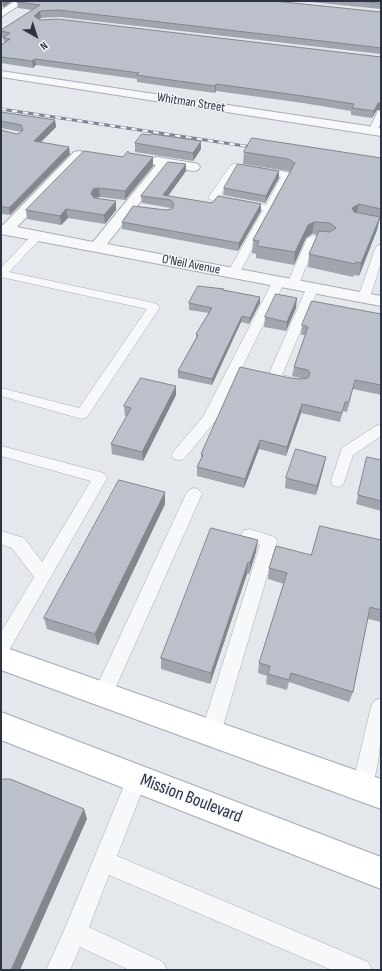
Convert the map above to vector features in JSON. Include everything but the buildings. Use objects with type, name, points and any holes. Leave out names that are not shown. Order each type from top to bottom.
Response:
[{"type":"main road","points":[[1,658],[371,791]]},
{"type":"main road","name":"Mission Boulevard","points":[[1,726],[381,873]]},
{"type":"street","points":[[1,5],[7,1]]},
{"type":"street","points":[[1,14],[21,1]]},
{"type":"street","name":"Whitman Street","points":[[1,74],[377,131]]},
{"type":"street","points":[[3,230],[79,155]]},
{"type":"street","points":[[143,159],[193,167]]},
{"type":"street","points":[[97,247],[165,162]]},
{"type":"street","points":[[114,204],[144,209]]},
{"type":"street","name":"O'Neil Avenue","points":[[3,230],[233,274],[313,287],[381,301]]},
{"type":"lane","points":[[377,131],[381,113]]},
{"type":"lane","points":[[233,274],[287,175],[234,167],[213,198],[268,208]]},
{"type":"lane","points":[[2,271],[37,236]]},
{"type":"lane","points":[[179,455],[209,420],[286,282],[312,239],[328,240]]},
{"type":"lane","points":[[364,297],[381,247]]},
{"type":"lane","points":[[1,392],[82,414],[154,306],[2,271]]},
{"type":"lane","points":[[300,383],[274,378],[313,287]]},
{"type":"lane","points":[[338,481],[347,452],[381,429]]},
{"type":"lane","points":[[1,451],[100,478],[1,648]]},
{"type":"lane","points":[[103,694],[194,494]]},
{"type":"lane","points":[[211,733],[269,542],[249,535]]},
{"type":"lane","points":[[1,537],[18,542],[43,576]]},
{"type":"lane","points":[[371,791],[381,707]]},
{"type":"lane","points":[[58,970],[75,932],[137,778]]},
{"type":"lane","points":[[103,861],[360,970]]},
{"type":"lane","points":[[75,932],[156,970]]},
{"type":"railway","points":[[1,109],[258,148]]}]
